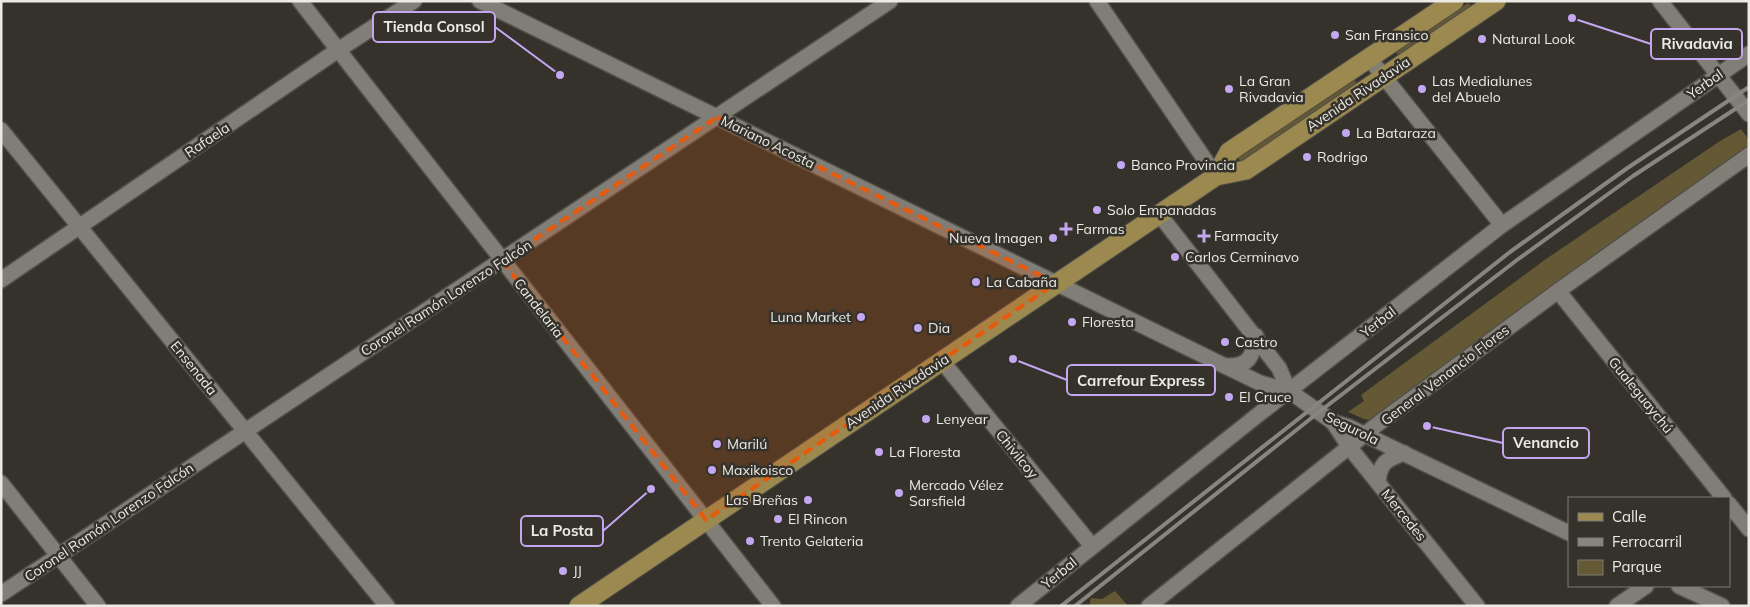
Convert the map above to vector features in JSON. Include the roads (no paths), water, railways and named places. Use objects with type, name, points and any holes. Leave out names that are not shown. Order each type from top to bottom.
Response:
[{"type":"main road","name":"Avenida Rivadavia","points":[[1216,176],[1229,152],[1454,1]]},
{"type":"main road","name":"Avenida Rivadavia","points":[[579,606],[1216,176],[1246,170],[1496,1]]},
{"type":"street","name":"Candelaria","points":[[300,1],[773,606]]},
{"type":"street","name":"Rafaela","points":[[1,280],[338,50],[414,1]]},
{"type":"street","name":"Mariano Acosta","points":[[480,1],[1056,283]]},
{"type":"street","name":"Coronel Ramón Lorenzo Falcón","points":[[1,594],[890,1]]},
{"type":"street","points":[[1097,1],[1216,176]]},
{"type":"street","points":[[1660,1],[1749,114]]},
{"type":"street","name":"Yerbal","points":[[1018,606],[1502,225],[1749,54]]},
{"type":"street","points":[[1369,58],[1502,225]]},
{"type":"street","name":"Ensenada","points":[[1,130],[387,606]]},
{"type":"street","name":"General Venancio Flores","points":[[1149,606],[1366,435],[1558,291],[1749,155]]},
{"type":"street","points":[[1159,214],[1256,336],[1279,368],[1289,391]]},
{"type":"street","name":"Segurola","points":[[1056,283],[1260,384],[1289,391],[1333,422],[1349,427],[1568,533]]},
{"type":"street","name":"Gualeguaychú","points":[[1558,291],[1723,497]]},
{"type":"street","points":[[1224,366],[1237,366],[1248,361],[1254,350],[1256,336]]},
{"type":"street","name":"Chivilcoy","points":[[942,361],[1092,546]]},
{"type":"street","name":"Mercedes","points":[[1333,422],[1350,448],[1477,606]]},
{"type":"street","points":[[1378,482],[1379,470],[1385,462],[1404,453]]},
{"type":"street","points":[[1,483],[98,606]]},
{"type":"street","points":[[1730,505],[1742,522]]},
{"type":"street","points":[[1618,606],[1645,587]]},
{"type":"street","points":[[1681,587],[1722,606]]},
{"type":"railway","points":[[1061,606],[1510,252],[1626,169],[1749,87]]},
{"type":"railway","points":[[1075,606],[1319,412],[1517,260],[1633,176],[1749,100]]},
{"type":"place","name":"Rivadavia","points":[[1572,18]]},
{"type":"place","name":"San Fransico","points":[[1335,35]]},
{"type":"place","name":"Natural Look","points":[[1482,39]]},
{"type":"place","name":"Tienda Consol","points":[[560,75]]},
{"type":"place","name":"La Gran Rivadavia","points":[[1229,89]]},
{"type":"place","name":"Las Medialunes del Abuelo","points":[[1422,89]]},
{"type":"place","name":"La Bataraza","points":[[1346,133]]},
{"type":"place","name":"Rodrigo","points":[[1307,157]]},
{"type":"place","name":"Banco Provincia","points":[[1121,165]]},
{"type":"place","name":"Solo Empanadas","points":[[1097,210]]},
{"type":"place","name":"Farmas","points":[[1066,229]]},
{"type":"place","name":"Farmacity","points":[[1204,236]]},
{"type":"place","name":"Nueva Imagen","points":[[1053,238]]},
{"type":"place","name":"Carlos Cerminavo","points":[[1175,257]]},
{"type":"place","name":"La Cabaña","points":[[976,282]]},
{"type":"place","name":"Luna Market","points":[[861,317]]},
{"type":"place","name":"Floresta","points":[[1072,322]]},
{"type":"place","name":"Dia","points":[[918,328]]},
{"type":"place","name":"Castro","points":[[1225,342]]},
{"type":"place","name":"Carrefour Express","points":[[1013,359]]},
{"type":"place","name":"El Cruce","points":[[1229,397]]},
{"type":"place","name":"Lenyear","points":[[926,419]]},
{"type":"place","name":"Venancio","points":[[1427,426]]},
{"type":"place","name":"Marilú","points":[[717,444]]},
{"type":"place","name":"La Floresta","points":[[879,452]]},
{"type":"place","name":"Maxikoisco","points":[[712,470]]},
{"type":"place","name":"La Posta","points":[[651,489]]},
{"type":"place","name":"Mercado Vélez Sarsfield","points":[[899,493]]},
{"type":"place","name":"Las Breñas","points":[[808,500]]},
{"type":"place","name":"El Rincon","points":[[778,519]]},
{"type":"place","name":"Trento Gelateria","points":[[750,541]]},
{"type":"place","name":"JJ","points":[[563,571]]}]
